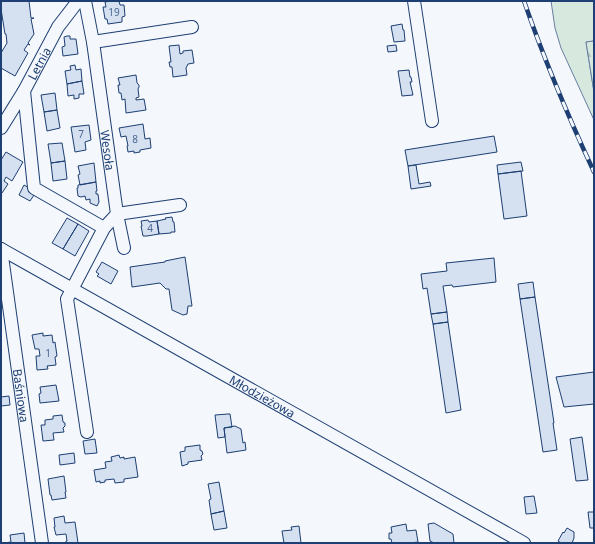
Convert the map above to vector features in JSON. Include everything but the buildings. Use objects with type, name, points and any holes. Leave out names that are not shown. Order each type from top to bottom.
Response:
[{"type":"street","name":"Letnia","points":[[1,128],[24,91],[58,27],[78,1]]},
{"type":"street","name":"Wesoła","points":[[85,1],[93,42],[124,248]]},
{"type":"street","points":[[414,1],[432,121]]},
{"type":"street","points":[[93,42],[192,27]]},
{"type":"street","points":[[24,91],[34,188],[104,228]]},
{"type":"street","points":[[87,432],[67,299],[104,228],[118,214],[180,205]]},
{"type":"street","name":"Młodzieżowa","points":[[1,249],[524,543]]},
{"type":"street","name":"Baśniowa","points":[[1,249],[42,543]]},
{"type":"green space","points":[[551,1],[594,1],[594,41],[586,42],[594,92],[594,120],[561,48],[555,28]]},
{"type":"green space","points":[[594,41],[594,92],[586,42]]},
{"type":"railway","points":[[524,1],[557,87],[594,172]]}]
